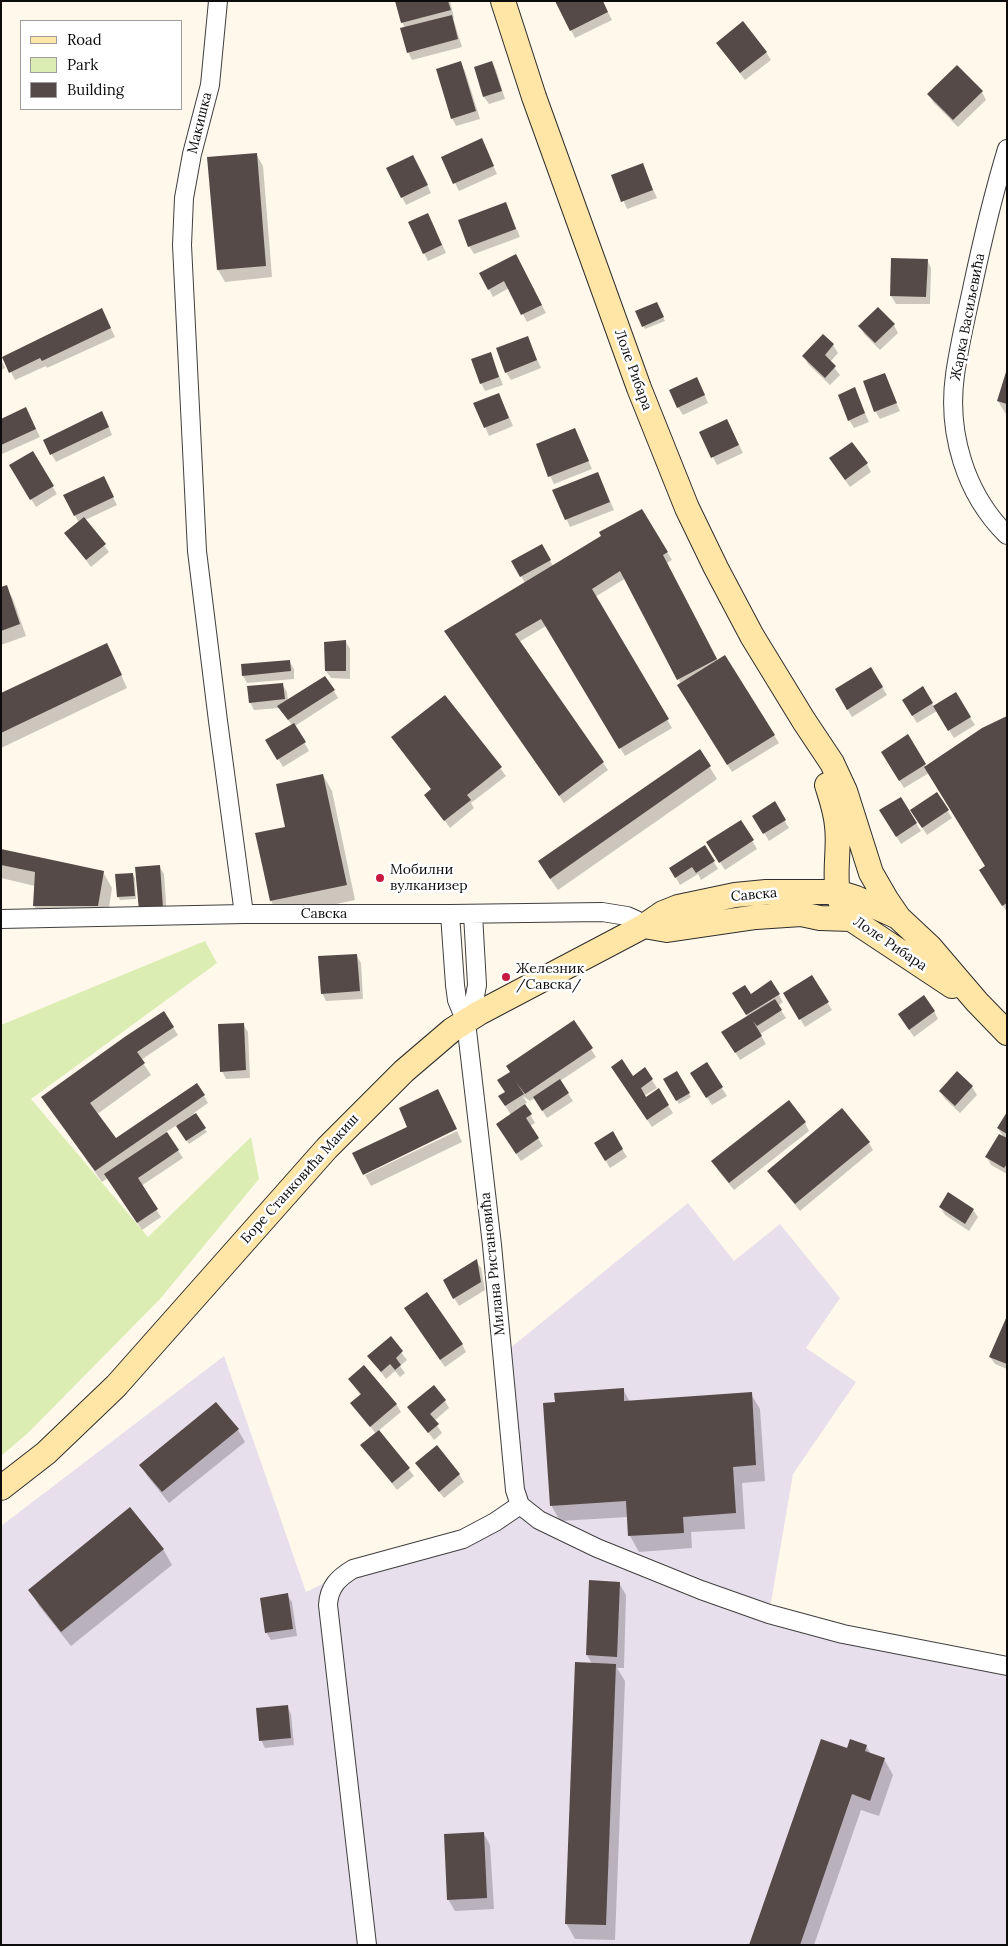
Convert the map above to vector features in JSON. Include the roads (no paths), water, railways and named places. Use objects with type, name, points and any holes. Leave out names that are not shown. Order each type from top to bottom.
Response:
[{"type":"main road","name":"Лоле Рибара","points":[[503,1],[534,97],[639,388],[687,508],[716,568],[752,636],[832,763],[845,791],[872,877],[899,918],[930,947],[977,1002],[1007,1033]]},
{"type":"main road","name":"Лоле Рибара","points":[[804,721],[829,792],[837,825],[837,892],[843,911],[860,911],[977,1002]]},
{"type":"main road","points":[[860,911],[872,877]]},
{"type":"main road","name":"Савска","points":[[644,926],[663,913],[678,907],[735,895],[785,892],[837,892]]},
{"type":"main road","name":"Савска","points":[[644,926],[667,930],[730,920],[801,914],[820,918],[860,911],[899,918]]},
{"type":"main road","name":"Боре Станковића Макиш","points":[[1,1488],[46,1454],[116,1386],[255,1228],[352,1122],[404,1071],[452,1030],[515,993],[644,926]]},
{"type":"street","name":"Макишка","points":[[218,1],[210,85],[190,163],[184,198],[182,245],[198,551],[218,721],[244,914]]},
{"type":"street","name":"Жарка Васиљевића","points":[[1007,149],[1001,195],[962,331],[953,404],[957,440],[972,487],[989,515],[1007,535]]},
{"type":"street","name":"Савска","points":[[1,919],[244,914],[602,912],[627,916],[644,926]]},
{"type":"street","name":"Милана Ристановића","points":[[450,914],[455,985],[457,1000],[466,1022],[494,1265],[515,1490],[520,1505]]},
{"type":"street","name":"Милана Ристановића","points":[[466,1022],[474,1002],[477,985],[473,914]]},
{"type":"street","points":[[367,1945],[328,1605],[329,1594],[334,1584],[353,1569],[463,1539],[495,1522],[520,1505],[539,1520],[597,1548],[701,1590],[769,1614],[843,1634],[1007,1666]]},
{"type":"place","name":"Мобилни вулканизер","points":[[380,878]]},
{"type":"place","name":"Железник /Савска/","points":[[506,977]]}]
